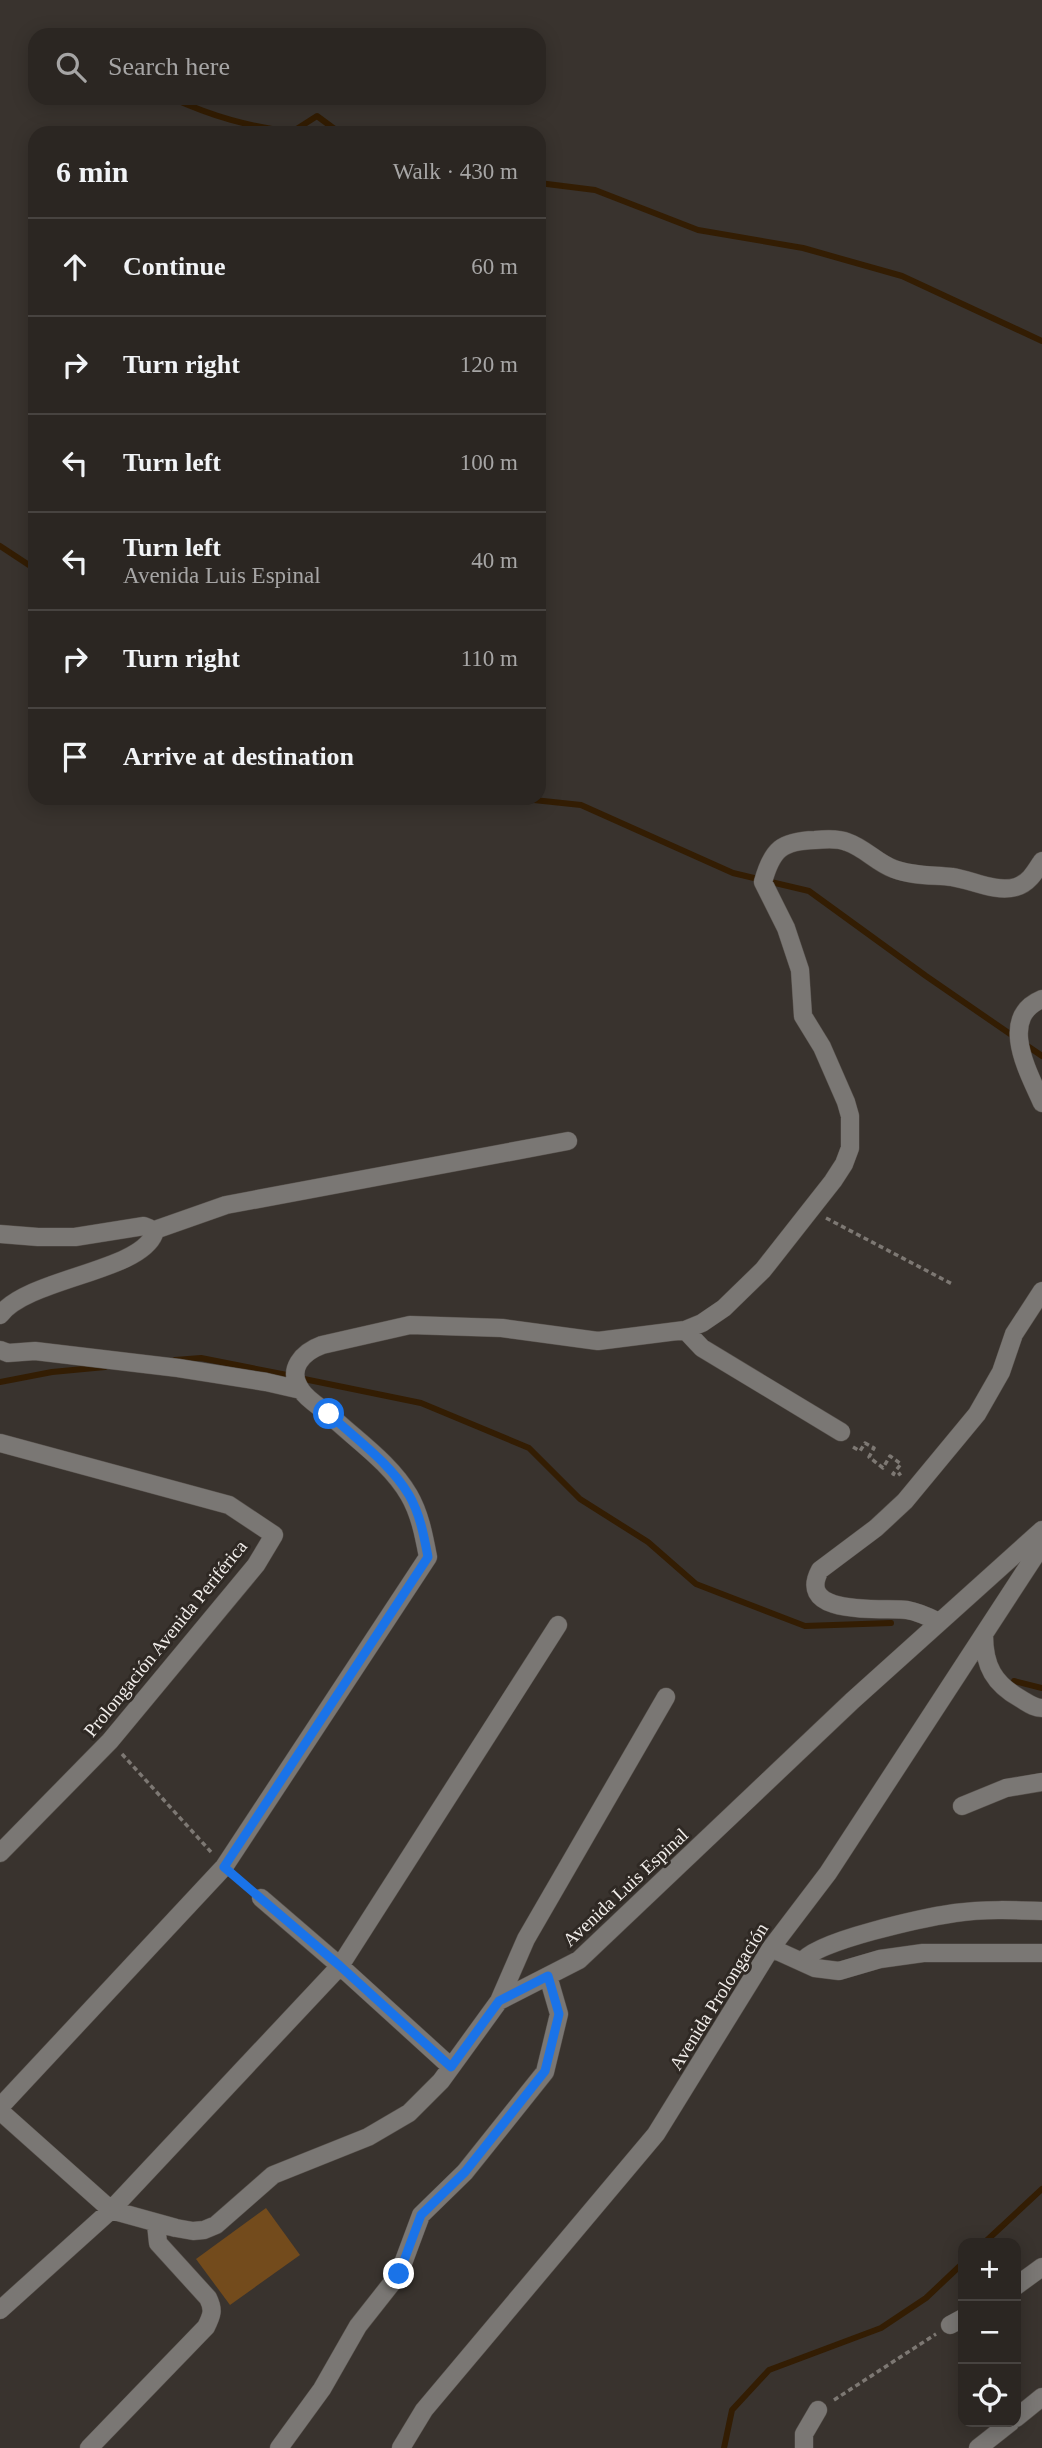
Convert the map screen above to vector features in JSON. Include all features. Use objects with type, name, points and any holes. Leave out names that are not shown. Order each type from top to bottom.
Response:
[{"type":"street","points":[[301,1390],[296,1370],[299,1359],[309,1350],[410,1325],[502,1328],[598,1341],[685,1330],[702,1323],[724,1308],[763,1270],[810,1211],[844,1164],[850,1148],[850,1116],[822,1046],[803,1016],[800,970],[786,928],[763,882],[767,866],[777,851],[796,840],[838,840],[847,842],[878,862],[907,873],[956,878],[1004,888],[1016,887],[1032,878],[1042,861]]},
{"type":"street","points":[[1042,999],[1027,1011],[1020,1022],[1018,1040],[1025,1064],[1042,1102]]},
{"type":"street","points":[[152,1231],[226,1205],[568,1141]]},
{"type":"street","points":[[0,1234],[75,1237],[144,1226],[152,1231],[153,1238],[145,1246],[112,1264],[13,1301],[0,1315]]},
{"type":"street","points":[[939,1622],[924,1614],[907,1610],[840,1606],[825,1600],[818,1593],[815,1584],[817,1576],[820,1570],[876,1528],[905,1501],[977,1414],[1001,1372],[1014,1334],[1042,1291]]},
{"type":"street","points":[[685,1330],[702,1348],[842,1433]]},
{"type":"street","points":[[0,1350],[8,1353],[35,1350],[178,1368],[301,1390],[393,1474],[409,1495],[421,1521],[428,1557],[224,1867],[0,2109],[111,2210]]},
{"type":"street","name":"Prolongación Avenida Periférica","points":[[0,1443],[229,1505],[274,1535],[256,1565],[110,1741],[0,1853]]},
{"type":"street","name":"Avenida Luis Espinal","points":[[111,2210],[156,2224],[193,2231],[216,2225],[273,2175],[368,2137],[409,2113],[441,2081],[499,2001],[579,1960],[939,1622],[1042,1530]]},
{"type":"street","name":"Avenida Prolongación","points":[[401,2448],[424,2410],[656,2134],[771,1948],[828,1873],[1042,1545]]},
{"type":"street","points":[[0,2310],[111,2210],[340,1966],[558,1625]]},
{"type":"street","points":[[985,1635],[984,1655],[994,1678],[1013,1695],[1036,1708],[1042,1707]]},
{"type":"street","points":[[499,2001],[526,1939],[666,1697]]},
{"type":"street","points":[[962,1806],[1006,1788],[1042,1782]]},
{"type":"street","points":[[261,1898],[451,2067]]},
{"type":"street","points":[[802,1962],[812,1952],[831,1943],[913,1921],[956,1913],[1042,1911]]},
{"type":"street","points":[[771,1948],[815,1968],[839,1971],[880,1959],[923,1953],[1042,1953]]},
{"type":"street","points":[[279,2448],[321,2389],[358,2326],[399,2274],[421,2215],[465,2172],[545,2071],[559,2014],[548,1976]]},
{"type":"street","points":[[89,2448],[206,2327],[212,2315],[208,2298],[158,2243],[156,2224]]},
{"type":"street","points":[[1021,2282],[1042,2267]]},
{"type":"street","points":[[1021,2414],[1042,2398]]},
{"type":"street","points":[[804,2448],[804,2434],[818,2410]]},
{"type":"street","points":[[978,2448],[1005,2427]]},
{"type":"path","points":[[810,1211],[954,1285]]},
{"type":"path","points":[[842,1433],[854,1436],[850,1445],[860,1451],[865,1443],[874,1448],[869,1457],[883,1468],[890,1456],[901,1464],[893,1474],[897,1476],[908,1468]]},
{"type":"path","points":[[110,1741],[224,1867]]},
{"type":"path","points":[[818,2410],[957,2322]]},
{"type":"shaded area","points":[[266,2208],[300,2255],[230,2305],[196,2259]]},
{"type":"waterway","points":[[190,105],[256,126]]},
{"type":"waterway","points":[[301,126],[317,116],[331,126]]},
{"type":"waterway","points":[[546,184],[595,190],[698,230],[803,248],[902,276],[1042,341]]},
{"type":"waterway","points":[[0,546],[28,564]]},
{"type":"waterway","points":[[546,801],[581,805],[733,873],[809,891],[1042,1056]]},
{"type":"waterway","points":[[175,1360],[201,1358],[292,1376]]},
{"type":"waterway","points":[[0,1382],[52,1372],[105,1367]]},
{"type":"waterway","points":[[304,1379],[421,1403],[529,1448],[580,1499],[648,1542],[696,1584],[805,1626],[891,1623]]},
{"type":"waterway","points":[[1014,1681],[1042,1688]]},
{"type":"waterway","points":[[989,2238],[1042,2189]]},
{"type":"waterway","points":[[724,2448],[732,2410],[769,2370],[881,2328],[926,2298],[958,2268]]},
{"type":"route","points":[[329,1414],[376,1456],[409,1495],[421,1521],[428,1557],[224,1867],[340,1966],[451,2067],[499,2001],[548,1976],[559,2014],[545,2071],[465,2172],[421,2215],[399,2274]]}]
